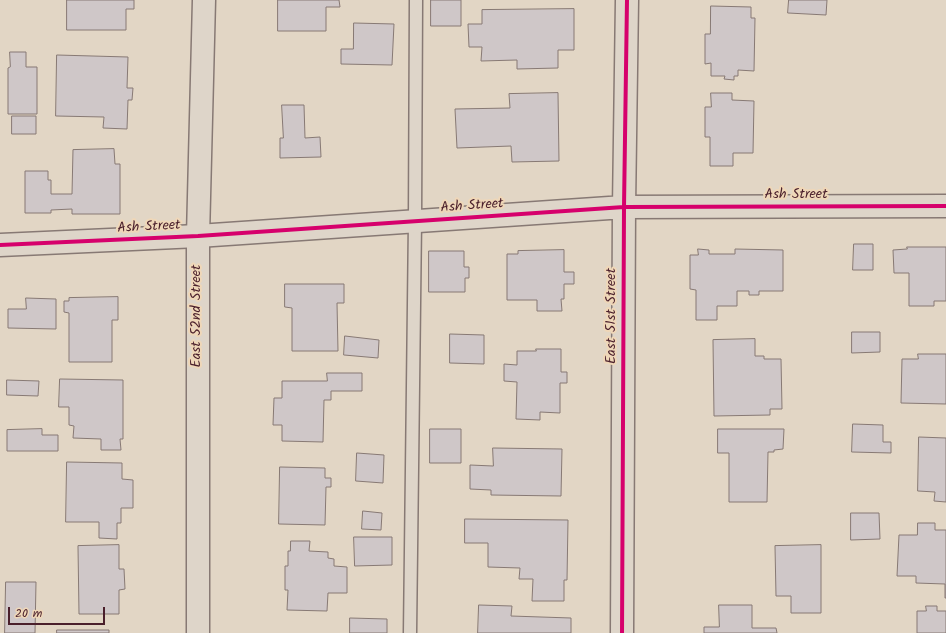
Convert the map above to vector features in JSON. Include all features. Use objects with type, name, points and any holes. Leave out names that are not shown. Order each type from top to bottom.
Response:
[{"type":"street","name":"East 52nd Street","points":[[198,633],[198,236],[204,0]]},
{"type":"street","name":"East 51st Street","points":[[622,633],[624,207],[627,0]]},
{"type":"street","name":"Ash Street","points":[[0,245],[198,236],[624,207],[946,206]]},
{"type":"lane","points":[[410,633],[416,0]]},
{"type":"building","points":[[67,0],[134,0],[134,9],[126,9],[126,30],[67,30]]},
{"type":"building","points":[[278,0],[339,0],[340,7],[326,7],[326,31],[278,31]]},
{"type":"building","points":[[431,0],[461,0],[461,26],[431,26]]},
{"type":"building","points":[[789,0],[827,0],[826,15],[788,13]]},
{"type":"building","points":[[711,6],[751,7],[751,18],[755,18],[754,71],[738,70],[738,76],[734,76],[734,80],[724,79],[725,76],[711,76],[711,63],[705,64],[705,34],[710,34]]},
{"type":"building","points":[[574,9],[574,50],[558,50],[558,68],[517,69],[517,60],[481,61],[482,47],[469,47],[468,24],[482,24],[482,10]]},
{"type":"building","points":[[354,23],[394,24],[392,65],[341,64],[341,49],[353,49]]},
{"type":"building","points":[[10,52],[26,52],[26,67],[37,67],[37,114],[8,114],[8,68],[10,67]]},
{"type":"building","points":[[57,55],[128,57],[127,88],[133,88],[132,100],[128,100],[127,129],[103,128],[104,117],[56,116]]},
{"type":"building","points":[[558,93],[559,161],[512,162],[511,146],[457,148],[455,109],[510,108],[509,94]]},
{"type":"building","points":[[711,93],[732,93],[732,100],[754,101],[753,153],[733,153],[733,166],[710,166],[710,137],[705,137],[705,107],[711,107]]},
{"type":"building","points":[[282,105],[304,105],[305,138],[320,137],[321,157],[280,158],[280,138],[283,138]]},
{"type":"building","points":[[12,116],[36,116],[36,134],[12,134]]},
{"type":"building","points":[[114,149],[115,164],[120,164],[120,214],[72,214],[72,209],[51,210],[51,213],[25,213],[25,171],[48,171],[48,180],[51,180],[51,194],[72,194],[73,150]]},
{"type":"building","points":[[854,244],[873,244],[873,270],[853,270]]},
{"type":"building","points":[[907,247],[946,247],[946,301],[934,301],[934,306],[909,306],[909,273],[894,273],[893,250],[907,249]]},
{"type":"building","points":[[698,249],[709,250],[709,254],[735,254],[735,249],[783,250],[783,291],[759,291],[759,295],[749,295],[749,291],[737,291],[737,306],[717,306],[717,320],[696,320],[696,290],[690,289],[690,255],[698,255]]},
{"type":"building","points":[[564,250],[564,272],[574,272],[574,284],[564,284],[564,299],[561,299],[562,311],[537,311],[537,300],[507,300],[507,254],[518,254],[518,251]]},
{"type":"building","points":[[429,251],[464,251],[464,267],[469,267],[469,278],[465,278],[465,292],[429,292]]},
{"type":"building","points":[[285,284],[344,284],[344,303],[337,303],[338,351],[292,351],[292,308],[285,307]]},
{"type":"building","points":[[118,297],[118,320],[112,320],[112,362],[69,362],[69,313],[64,312],[64,301],[69,301],[69,298]]},
{"type":"building","points":[[26,298],[56,299],[56,329],[8,328],[8,309],[26,309]]},
{"type":"building","points":[[852,332],[880,332],[880,352],[852,353]]},
{"type":"building","points":[[450,334],[484,335],[484,364],[450,363]]},
{"type":"building","points":[[345,336],[379,340],[378,358],[344,355]]},
{"type":"building","points":[[755,339],[755,356],[764,356],[764,359],[781,359],[782,409],[770,409],[770,415],[714,416],[713,340]]},
{"type":"building","points":[[536,349],[561,349],[561,372],[567,372],[567,383],[560,383],[560,413],[540,412],[540,420],[516,419],[517,382],[504,381],[504,364],[517,365],[517,351],[536,351]]},
{"type":"building","points":[[918,354],[946,354],[946,404],[901,403],[902,359],[918,359]]},
{"type":"building","points":[[327,373],[362,373],[362,391],[331,391],[331,400],[324,400],[323,442],[282,441],[282,425],[273,425],[274,398],[282,398],[282,381],[327,381]]},
{"type":"building","points":[[60,379],[123,380],[123,439],[120,439],[121,450],[101,450],[101,439],[73,438],[74,426],[69,425],[69,407],[59,407]]},
{"type":"building","points":[[7,380],[39,381],[38,396],[7,395]]},
{"type":"building","points":[[853,424],[883,425],[883,442],[891,442],[891,453],[852,452]]},
{"type":"building","points":[[42,429],[42,435],[58,435],[58,451],[7,451],[7,430]]},
{"type":"building","points":[[430,429],[461,429],[461,463],[430,463]]},
{"type":"building","points":[[718,429],[784,429],[783,449],[768,452],[767,502],[729,502],[729,453],[718,453]]},
{"type":"building","points":[[919,437],[946,438],[946,502],[934,501],[935,492],[918,491]]},
{"type":"building","points":[[493,448],[562,449],[561,496],[491,495],[491,490],[470,489],[470,465],[493,466]]},
{"type":"building","points":[[357,453],[384,455],[383,483],[356,481]]},
{"type":"building","points":[[67,462],[122,463],[122,479],[133,480],[133,508],[121,508],[121,523],[117,523],[117,539],[99,538],[99,522],[66,522]]},
{"type":"building","points":[[280,467],[325,468],[325,478],[331,478],[331,487],[326,487],[325,525],[279,524]]},
{"type":"building","points":[[363,511],[382,513],[381,530],[362,529]]},
{"type":"building","points":[[851,513],[879,513],[880,539],[851,540]]},
{"type":"building","points":[[465,519],[568,520],[567,580],[564,580],[564,601],[532,601],[533,579],[519,579],[520,568],[488,567],[488,543],[465,543]]},
{"type":"building","points":[[918,523],[935,523],[935,530],[946,530],[946,598],[945,584],[916,583],[916,576],[897,576],[899,535],[917,535]]},
{"type":"building","points":[[354,537],[392,537],[392,565],[355,566]]},
{"type":"building","points":[[291,541],[310,541],[309,551],[328,552],[328,558],[334,559],[334,566],[347,567],[347,593],[328,593],[327,611],[287,610],[288,590],[285,590],[285,566],[288,566],[288,551],[290,551]]},
{"type":"building","points":[[119,545],[119,569],[124,569],[125,589],[119,590],[119,614],[79,614],[78,546]]},
{"type":"building","points":[[821,545],[821,613],[791,613],[791,596],[776,596],[775,546]]},
{"type":"building","points":[[6,582],[36,582],[35,633],[5,633]]},
{"type":"building","points":[[479,605],[512,606],[511,616],[571,618],[571,633],[478,633]]},
{"type":"building","points":[[719,605],[752,605],[752,628],[776,628],[777,633],[704,633],[704,627],[719,627]]},
{"type":"building","points":[[926,606],[937,606],[937,611],[946,611],[946,633],[917,633],[917,611],[926,611]]},
{"type":"building","points":[[350,618],[387,619],[387,633],[350,633]]},
{"type":"building","points":[[57,630],[109,630],[109,633],[57,633]]},
{"type":"cycle path","points":[[622,633],[624,207],[627,0]]},
{"type":"cycle path","points":[[0,245],[198,236],[624,207],[946,206]]}]
